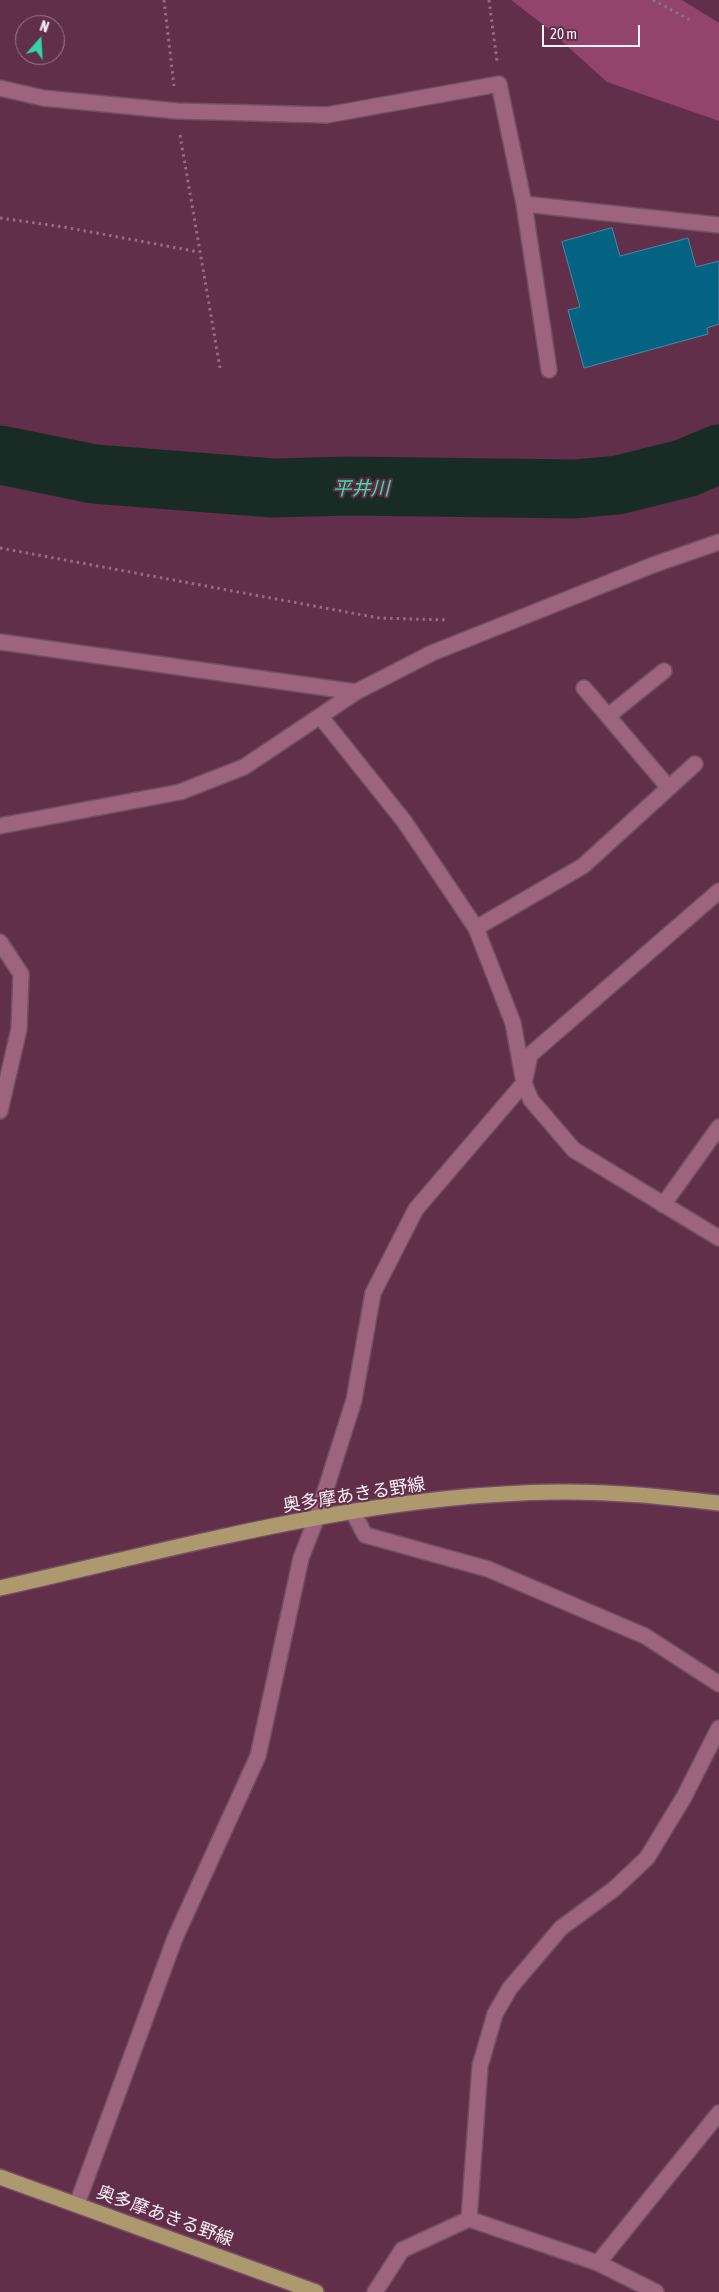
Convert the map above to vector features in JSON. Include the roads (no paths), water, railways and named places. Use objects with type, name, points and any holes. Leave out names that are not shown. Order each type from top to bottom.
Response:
[{"type":"main road","name":"奥多摩あきる野線","points":[[0,1588],[317,1517],[457,1498],[557,1492],[650,1495],[719,1503]]},
{"type":"main road","name":"奥多摩あきる野線","points":[[0,2177],[316,2292]]},
{"type":"street","points":[[0,88],[43,98],[177,111],[327,115],[498,84],[524,204],[549,370]]},
{"type":"street","points":[[524,204],[719,225]]},
{"type":"street","points":[[0,826],[180,792],[244,767],[356,692],[432,653],[653,565],[719,542]]},
{"type":"street","points":[[0,642],[356,692]]},
{"type":"street","points":[[608,716],[664,671]]},
{"type":"street","points":[[584,688],[669,788]]},
{"type":"street","points":[[320,716],[404,821],[476,928],[514,1024],[524,1083],[531,1100],[574,1150],[719,1238]]},
{"type":"street","points":[[476,928],[583,866],[695,764]]},
{"type":"street","points":[[77,2204],[175,1938],[258,1756],[301,1558],[317,1517],[354,1400],[373,1293],[416,1209],[524,1083],[530,1055],[719,891]]},
{"type":"street","points":[[0,942],[21,974],[19,1029],[0,1111]]},
{"type":"street","points":[[663,1205],[719,1127]]},
{"type":"street","points":[[353,1512],[365,1535],[496,1573],[645,1636],[719,1684]]},
{"type":"street","points":[[469,2219],[480,2066],[495,2014],[510,1988],[561,1928],[614,1889],[647,1858],[684,1797],[719,1728]]},
{"type":"street","points":[[598,2263],[719,2112]]},
{"type":"street","points":[[375,2292],[402,2250],[469,2219],[598,2263],[656,2292]]},
{"type":"waterway","name":"平井川","points":[[0,455],[94,474],[273,488],[350,486],[575,489],[618,485],[686,468],[719,454]]}]
